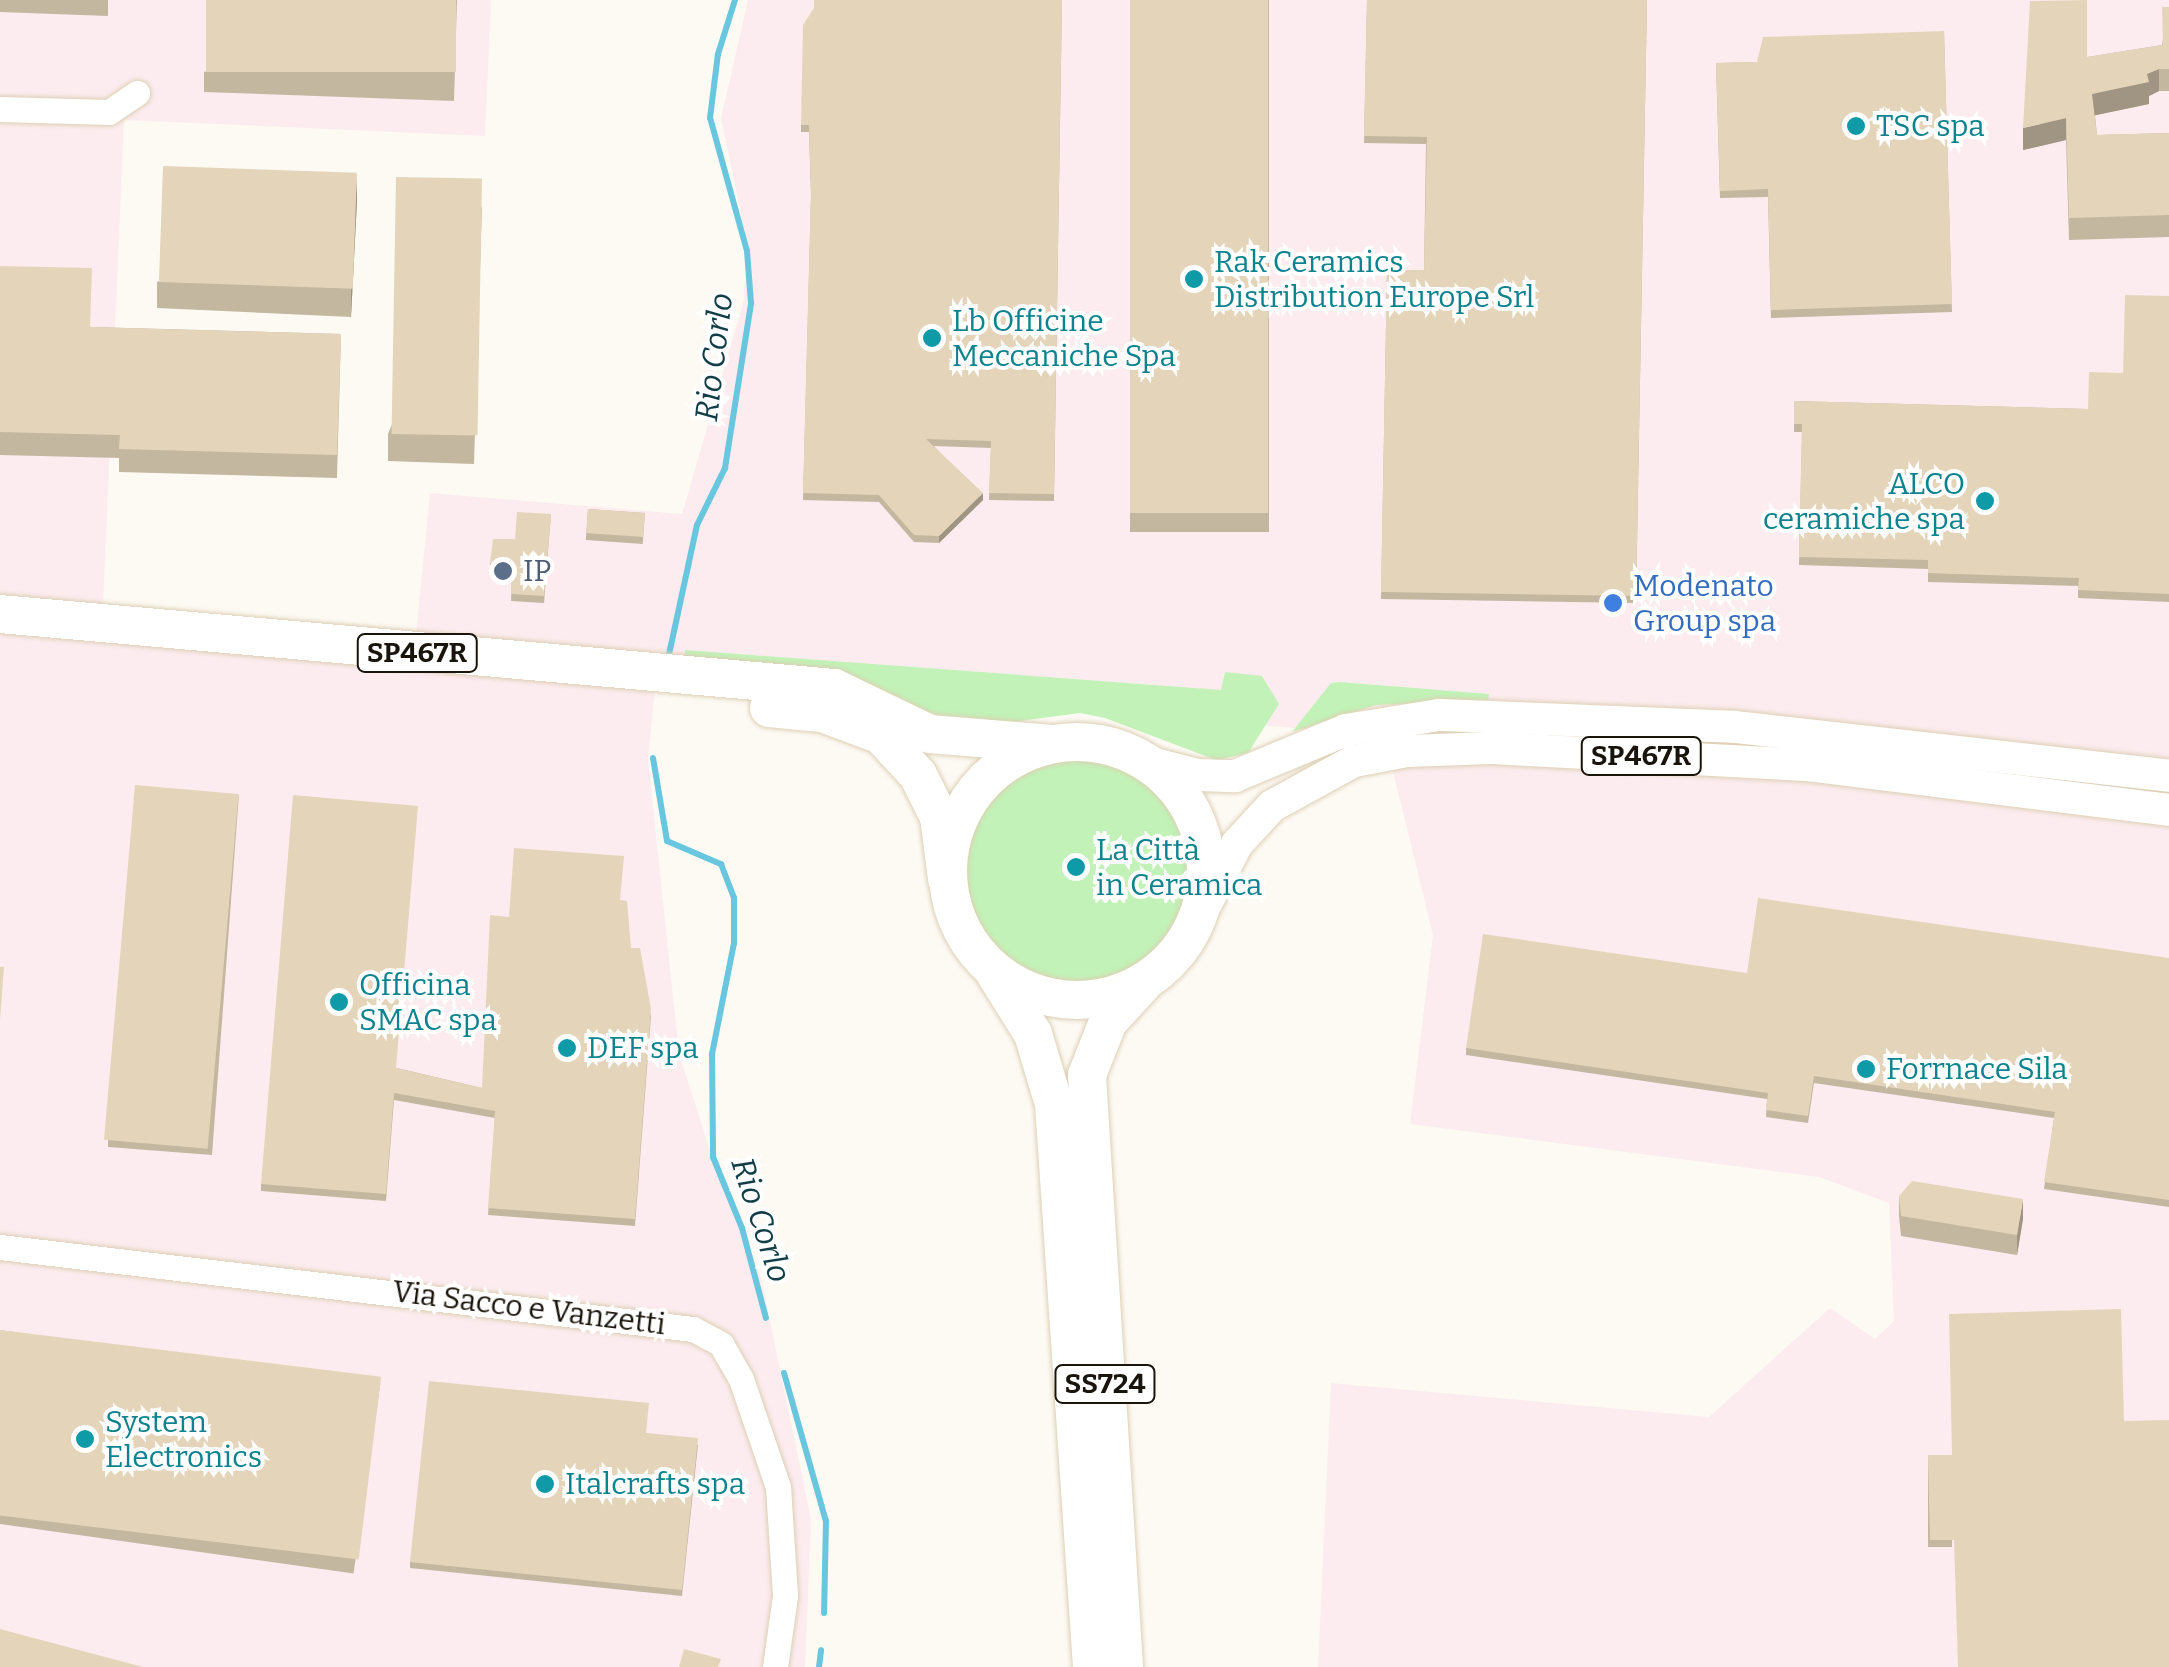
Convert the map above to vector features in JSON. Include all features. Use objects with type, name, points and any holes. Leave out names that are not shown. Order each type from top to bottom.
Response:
[{"type":"highway","name":"SP467R","points":[[0,614],[828,701],[930,734],[1052,744]]},
{"type":"highway","name":"SP467R","points":[[0,633],[828,701],[882,735],[918,776],[939,818],[947,879]]},
{"type":"highway","points":[[1094,743],[1147,762],[1185,802],[1205,853],[1204,893],[1192,931],[1148,979],[1081,1000],[1034,992],[990,967],[955,915],[947,879],[958,819],[982,784],[1015,758],[1052,744],[1094,743]]},
{"type":"highway","name":"SS724","points":[[990,967],[1034,1034],[1054,1104],[1092,1667]]},
{"type":"highway","name":"SS724","points":[[1124,1667],[1087,1075],[1108,1022],[1148,979]]},
{"type":"main road","name":"SP467R","points":[[1147,762],[1197,776],[1235,776],[1346,730],[1439,716],[1735,727],[2169,776]]},
{"type":"main road","name":"SP467R","points":[[1192,931],[1236,844],[1272,806],[1354,761],[1407,751],[1490,748],[1808,765],[2169,810]]},
{"type":"street","points":[[0,109],[109,112],[137,92]]},
{"type":"street","name":"Via Sacco e Vanzetti","points":[[0,1247],[693,1329],[720,1344],[741,1379],[778,1487],[785,1596],[775,1667]]},
{"type":"shaded area","points":[[0,0],[491,0],[485,136],[124,120],[102,629],[414,653],[430,493],[682,514],[744,300],[747,243],[721,118],[748,0],[2169,0],[2169,1667],[1318,1667],[1331,1383],[1709,1417],[1830,1308],[1875,1339],[1894,1321],[1889,1203],[1819,1177],[1410,1124],[1433,935],[1384,735],[656,678],[648,758],[679,1054],[719,1178],[761,1278],[811,1519],[805,1667],[0,1667]]},
{"type":"green space","points":[[685,650],[1221,690],[1225,672],[1262,676],[1279,704],[1248,753],[1216,760],[1105,718],[1080,713],[981,726],[685,667]]},
{"type":"green space","points":[[1331,683],[1489,694],[1488,700],[1376,705],[1292,732]]},
{"type":"green space","points":[[1076,756],[1120,764],[1157,789],[1182,826],[1190,870],[1182,914],[1157,951],[1120,976],[1076,984],[1032,976],[995,951],[970,914],[962,870],[970,826],[995,789],[1032,764]]},
{"type":"building","points":[[206,0],[456,0],[456,72],[206,72]]},
{"type":"building","name":"Lb Officine Meccaniche Spa","points":[[814,0],[1062,0],[1054,494],[989,493],[991,441],[926,439],[983,493],[939,536],[914,535],[879,495],[803,493],[811,192],[809,125],[801,125],[803,25],[814,8]]},
{"type":"building","name":"Rak Ceramics Distribution Europe Srl","points":[[1130,0],[1268,0],[1268,513],[1130,513]]},
{"type":"building","points":[[1367,0],[1647,0],[1636,596],[1381,592],[1387,270],[1424,270],[1427,137],[1364,136]]},
{"type":"building","points":[[2087,0],[2087,57],[2163,45],[2162,7],[2169,7],[2169,69],[2147,74],[2149,82],[2092,94],[2097,135],[2169,133],[2169,215],[2069,218],[2066,118],[2023,128],[2030,1]]},
{"type":"building","points":[[1944,31],[1952,304],[1771,310],[1768,189],[1720,191],[1716,63],[1757,62],[1763,37]]},
{"type":"building","points":[[163,166],[357,173],[353,289],[159,282]]},
{"type":"building","points":[[396,177],[482,179],[478,435],[392,434]]},
{"type":"building","points":[[0,266],[92,268],[90,327],[341,334],[337,455],[119,449],[120,435],[0,432]]},
{"type":"building","name":"ALCO ceramiche spa","points":[[2125,295],[2169,296],[2169,594],[2078,590],[2079,578],[1928,573],[1928,560],[1799,557],[1802,424],[1794,424],[1794,401],[2088,409],[2089,372],[2123,373]]},
{"type":"building","points":[[588,509],[645,513],[643,537],[586,533]]},
{"type":"building","points":[[517,512],[551,514],[544,596],[511,594],[512,566],[490,563],[493,539],[515,539]]},
{"type":"building","points":[[135,785],[239,794],[208,1149],[104,1140]]},
{"type":"building","points":[[293,795],[418,806],[396,1068],[482,1088],[490,915],[509,917],[514,848],[624,856],[620,900],[627,901],[631,948],[640,948],[651,1009],[635,1219],[488,1208],[495,1111],[394,1093],[386,1194],[261,1184]]},
{"type":"building","name":"Forrnace Sila","points":[[1758,898],[2169,958],[2169,1200],[2044,1182],[2055,1112],[1814,1076],[1808,1116],[1766,1110],[1768,1093],[1466,1048],[1483,934],[1747,973]]},
{"type":"building","points":[[0,967],[4,967],[0,1020]]},
{"type":"building","points":[[1912,1181],[2023,1199],[2017,1235],[1901,1216],[1899,1196]]},
{"type":"building","points":[[2121,1309],[2124,1421],[2169,1420],[2169,1667],[1958,1667],[1954,1540],[1930,1540],[1928,1455],[1952,1455],[1949,1314]]},
{"type":"building","points":[[0,1330],[381,1377],[359,1559],[0,1515]]},
{"type":"building","name":"Italcrafts spa","points":[[429,1381],[649,1403],[646,1433],[698,1438],[682,1590],[410,1562]]},
{"type":"building","points":[[0,1629],[143,1667],[0,1667]]},
{"type":"building","points":[[684,1649],[721,1659],[718,1667],[679,1667]]},
{"type":"waterway","name":"Rio Corlo","points":[[668,659],[697,525],[725,468],[751,303],[747,251],[710,118],[718,54],[735,0]]},
{"type":"waterway","name":"Rio Corlo","points":[[653,758],[667,841],[721,864],[734,898],[734,943],[712,1054],[713,1157],[742,1228],[766,1318]]},
{"type":"waterway","name":"Rio Corlo","points":[[784,1373],[826,1521],[824,1613]]},
{"type":"waterway","name":"Rio Corlo","points":[[819,1667],[821,1650]]},
{"type":"place","name":"TSC spa","points":[[1856,126]]},
{"type":"place","name":"Rak Ceramics Distribution Europe Srl","points":[[1194,279]]},
{"type":"place","name":"Lb Officine Meccaniche Spa","points":[[932,338]]},
{"type":"place","name":"ALCO ceramiche spa","points":[[1985,501]]},
{"type":"place","name":"IP","points":[[503,571]]},
{"type":"place","name":"Modenato Group spa","points":[[1613,603]]},
{"type":"place","name":"La Città in Ceramica","points":[[1076,867]]},
{"type":"place","name":"Officina SMAC spa","points":[[339,1002]]},
{"type":"place","name":"DEF spa","points":[[567,1048]]},
{"type":"place","name":"Forrnace Sila","points":[[1866,1069]]},
{"type":"place","name":"System Electronics","points":[[85,1439]]},
{"type":"place","name":"Italcrafts spa","points":[[545,1484]]}]
